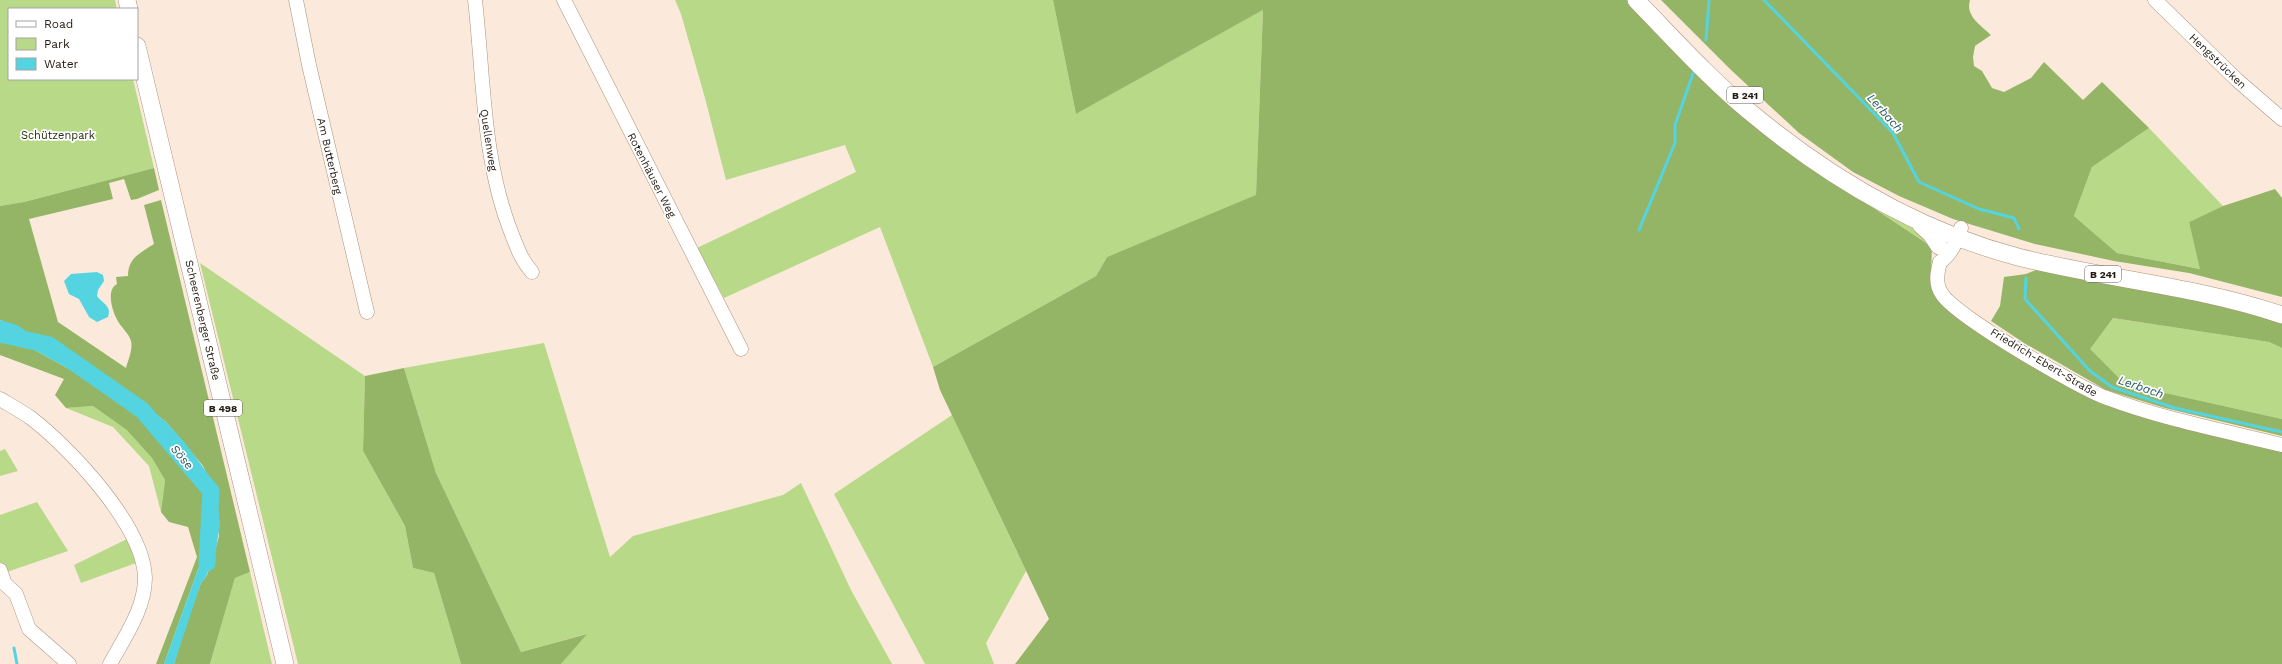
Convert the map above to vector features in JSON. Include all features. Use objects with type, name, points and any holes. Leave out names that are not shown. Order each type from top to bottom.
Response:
[{"type":"main road","name":"B 241","points":[[1636,0],[1719,84],[1774,131],[1849,183],[1949,239],[2044,263],[2186,290],[2282,315]]},
{"type":"main road","name":"B 241","points":[[1649,0],[1725,77],[1779,124],[1852,176],[1898,200],[1949,239],[2034,250],[2189,279],[2282,303]]},
{"type":"main road","name":"Scheerenberger Straße","points":[[138,50],[285,664]]},
{"type":"street","name":"Am Butterberg","points":[[296,0],[309,65],[367,312]]},
{"type":"street","name":"Quellenweg","points":[[475,0],[484,107],[501,208],[522,260],[532,272]]},
{"type":"street","name":"Rotenhäuser Weg","points":[[564,0],[741,349]]},
{"type":"street","name":"Hengstrücken","points":[[2155,0],[2237,80],[2282,120]]},
{"type":"street","name":"Friedrich-Ebert-Straße","points":[[1949,239],[1937,273],[1938,284],[1947,301],[2021,350],[2094,392],[2125,404],[2282,446]]},
{"type":"street","points":[[0,399],[31,418],[88,473],[124,522],[138,550],[145,577],[141,604],[110,664]]},
{"type":"street","points":[[0,570],[5,584],[16,594],[30,629],[69,664]]},
{"type":"green space","name":"Schützenpark","points":[[0,0],[115,0],[117,8],[8,8],[8,80],[133,80],[154,168],[24,202],[0,206]]},
{"type":"green space","points":[[675,0],[1053,0],[1076,114],[1263,10],[1256,196],[1107,257],[1096,276],[933,367],[880,227],[724,298],[697,248],[856,172],[845,145],[726,180],[705,98],[681,14]]},
{"type":"green space","points":[[1053,0],[1630,0],[1854,195],[1932,247],[1931,273],[1935,292],[2092,396],[2282,450],[2282,664],[1015,664],[1049,619],[940,390],[933,367],[1096,276],[1107,257],[1256,195],[1263,10],[1076,114]]},
{"type":"green space","points":[[1661,0],[1970,0],[1970,11],[1975,20],[1991,35],[1975,46],[1973,57],[1974,66],[1982,71],[1992,88],[2004,92],[2031,78],[2044,62],[2083,100],[2102,82],[2149,128],[2092,167],[2074,216],[2117,253],[2200,269],[2189,222],[2223,206],[2275,189],[2282,198],[2282,297],[2189,273],[2114,261],[2035,244],[1953,219],[1899,196],[1853,172],[1799,133],[1730,69]]},
{"type":"green space","points":[[2149,128],[2223,206],[2189,222],[2201,269],[2117,253],[2074,216],[2092,167]]},
{"type":"green space","points":[[154,168],[159,190],[137,199],[131,200],[124,179],[109,183],[113,199],[29,219],[58,322],[126,368],[131,351],[131,341],[114,314],[111,302],[111,291],[117,284],[116,277],[128,276],[130,265],[133,260],[140,253],[154,244],[144,205],[161,200],[250,572],[235,578],[210,664],[174,664],[189,615],[201,583],[206,577],[211,565],[219,536],[218,506],[213,486],[203,466],[166,422],[150,409],[128,401],[48,346],[0,320],[0,206],[24,202]]},
{"type":"green space","points":[[1854,195],[1918,229],[1932,247]]},
{"type":"green space","points":[[200,263],[365,376],[363,451],[405,526],[413,568],[434,573],[461,664],[298,664]]},
{"type":"green space","points":[[2041,268],[2185,295],[2282,320],[2282,348],[2269,342],[2113,318],[2090,349],[2125,384],[2282,419],[2282,436],[2165,408],[2106,390],[2024,343],[1991,321],[2000,306],[2004,277],[2026,274]]},
{"type":"green space","points":[[2113,318],[2269,342],[2282,348],[2282,419],[2125,384],[2089,349]]},
{"type":"green space","points":[[0,335],[31,348],[69,369],[153,423],[180,447],[202,479],[210,508],[210,536],[164,664],[156,664],[197,557],[188,527],[169,522],[161,512],[165,480],[152,458],[127,430],[93,406],[66,408],[55,395],[64,379],[0,355]]},
{"type":"green space","points":[[544,343],[610,557],[633,536],[783,495],[801,483],[851,590],[892,664],[561,664],[586,634],[521,652],[436,473],[404,368]]},
{"type":"green space","points":[[404,368],[436,473],[521,652],[587,634],[561,664],[461,664],[434,573],[413,568],[405,526],[363,451],[365,376]]},
{"type":"green space","points":[[93,406],[128,430],[152,458],[165,480],[161,512],[149,466],[113,427],[66,408]]},
{"type":"green space","points":[[952,415],[1026,571],[986,643],[994,664],[925,664],[834,494]]},
{"type":"green space","points":[[5,449],[18,471],[0,476],[0,451]]},
{"type":"green space","points":[[37,502],[68,551],[4,573],[0,562],[0,515]]},
{"type":"green space","points":[[127,539],[136,563],[81,583],[74,565]]},
{"type":"green space","points":[[250,572],[272,664],[210,664],[235,578]]},
{"type":"water","points":[[97,272],[103,275],[104,281],[98,290],[97,296],[106,305],[109,313],[108,317],[97,322],[89,317],[79,299],[69,294],[64,281],[71,274]]},
{"type":"water","points":[[0,320],[17,325],[128,401],[150,409],[166,422],[185,443],[208,474],[218,506],[220,526],[216,547],[206,577],[201,583],[174,664],[164,664],[210,536],[210,508],[202,479],[180,447],[153,423],[69,369],[31,348],[0,335]]},
{"type":"waterway","name":"Lerbach","points":[[1764,0],[1893,133],[1919,182],[1979,209],[2014,218],[2019,229]]},
{"type":"waterway","points":[[1706,40],[1709,1]]},
{"type":"waterway","points":[[1639,230],[1675,143],[1675,125],[1694,71]]},
{"type":"waterway","name":"Lerbach","points":[[2026,278],[2025,299],[2090,371],[2112,387],[2175,408],[2282,432]]},
{"type":"waterway","name":"Söse","points":[[0,334],[49,345],[142,410],[211,491],[207,563]]},
{"type":"waterway","points":[[14,648],[17,664]]}]
